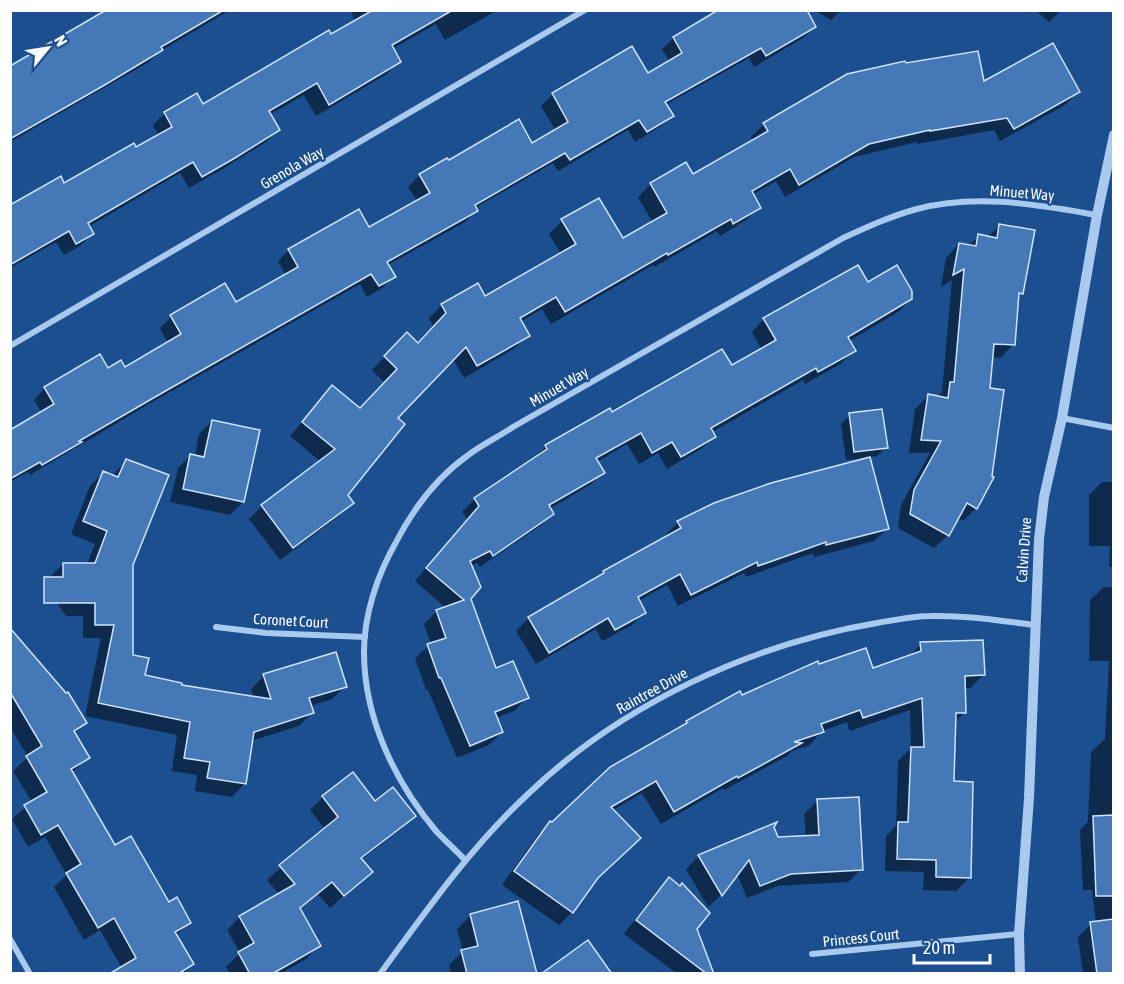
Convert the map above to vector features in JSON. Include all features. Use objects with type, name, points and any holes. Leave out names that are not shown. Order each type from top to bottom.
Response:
[{"type":"street","name":"Grenola Way","points":[[10,346],[585,10]]},
{"type":"street","name":"Calvin Drive","points":[[1020,974],[1019,934],[1029,798],[1039,539],[1044,497],[1062,418],[1113,135]]},
{"type":"street","name":"Minuet Way","points":[[465,860],[437,832],[400,780],[382,742],[369,702],[364,665],[365,637],[371,602],[383,565],[412,513],[438,482],[466,457],[513,427],[843,238],[879,221],[918,209],[957,202],[997,201],[1097,215]]},
{"type":"street","points":[[1062,418],[1113,428]]},
{"type":"street","name":"Raintree Drive","points":[[380,974],[465,860],[528,793],[584,747],[624,720],[685,686],[728,666],[806,638],[843,629],[931,616],[970,617],[1035,625]]},
{"type":"street","name":"Coronet Court","points":[[216,627],[266,633],[365,637]]},
{"type":"street","name":"Princess Court","points":[[812,954],[1019,934]]},
{"type":"street","points":[[10,939],[30,974]]},
{"type":"building","points":[[106,10],[224,10],[161,47],[163,50],[10,139],[10,66]]},
{"type":"building","points":[[373,10],[453,10],[392,45],[401,62],[329,105],[317,83],[269,111],[280,130],[235,158],[202,177],[193,162],[88,223],[94,234],[76,244],[69,231],[10,265],[10,205],[61,176],[64,183],[134,143],[136,147],[172,127],[164,112],[197,93],[203,104],[329,30],[331,34]]},
{"type":"building","points":[[718,10],[807,10],[816,27],[766,56],[761,48],[665,102],[674,116],[647,132],[639,120],[570,160],[565,153],[475,205],[478,211],[387,262],[396,277],[379,286],[371,274],[79,441],[82,442],[42,465],[40,462],[10,479],[10,430],[54,404],[44,387],[100,354],[108,368],[121,360],[125,367],[181,334],[170,315],[225,283],[236,302],[298,267],[288,249],[359,209],[369,227],[430,193],[419,174],[447,158],[449,160],[519,119],[532,143],[568,122],[552,93],[632,46],[648,73],[682,53],[673,37]]},
{"type":"building","points":[[1053,43],[1080,92],[1014,129],[1007,118],[930,130],[869,144],[799,185],[790,169],[752,191],[761,208],[733,224],[731,219],[565,312],[556,297],[520,318],[530,336],[477,366],[466,347],[398,418],[405,424],[348,495],[354,503],[293,548],[261,505],[335,449],[302,422],[332,385],[360,408],[397,369],[384,356],[407,332],[418,343],[446,313],[441,304],[478,283],[485,296],[576,244],[561,219],[599,198],[623,238],[667,213],[650,183],[686,162],[693,174],[768,131],[763,123],[847,74],[905,61],[906,63],[978,51],[984,81]]},
{"type":"building","points":[[999,224],[1035,230],[1023,294],[1019,293],[1015,345],[994,344],[990,388],[1004,390],[992,476],[994,477],[977,509],[967,503],[949,536],[910,514],[914,490],[941,441],[921,440],[928,394],[948,398],[950,382],[954,382],[964,269],[953,275],[959,243],[976,246],[978,234],[997,238]]},
{"type":"building","points":[[858,265],[868,282],[897,265],[912,291],[912,299],[848,337],[856,351],[818,372],[816,368],[711,428],[716,437],[681,457],[672,442],[652,453],[641,433],[596,458],[605,473],[549,505],[554,514],[493,556],[490,551],[470,561],[481,587],[471,599],[496,668],[513,661],[529,698],[495,712],[503,732],[470,746],[441,678],[439,678],[427,644],[446,638],[436,610],[464,600],[426,568],[479,506],[474,498],[547,449],[545,445],[610,408],[612,412],[722,349],[732,365],[776,340],[763,318]]},
{"type":"building","points":[[882,409],[888,448],[854,452],[849,413]]},
{"type":"building","points":[[212,420],[260,430],[244,502],[183,489],[190,454],[204,457]]},
{"type":"building","points":[[870,457],[889,529],[826,545],[826,542],[758,566],[757,562],[691,595],[680,574],[638,597],[646,613],[615,630],[608,618],[549,653],[528,617],[604,573],[603,571],[681,528],[677,521],[714,503],[771,483]]},
{"type":"building","points":[[126,459],[169,475],[133,565],[133,655],[149,658],[145,675],[182,683],[182,685],[271,699],[263,674],[336,652],[347,687],[309,698],[314,713],[254,732],[246,784],[207,778],[210,762],[184,758],[190,722],[98,703],[114,625],[95,625],[95,603],[44,603],[44,577],[63,577],[63,563],[95,563],[107,531],[83,521],[103,471],[118,477]]},
{"type":"building","points":[[10,628],[66,693],[68,692],[87,723],[74,731],[90,758],[71,769],[115,845],[131,836],[169,902],[177,897],[191,923],[175,932],[194,964],[178,974],[109,974],[136,958],[114,918],[98,928],[66,873],[81,864],[58,825],[41,835],[24,805],[47,792],[26,756],[42,746],[10,692]]},
{"type":"building","points":[[983,640],[985,675],[965,676],[966,713],[956,713],[954,781],[973,782],[971,878],[936,877],[936,860],[897,859],[898,822],[908,822],[911,747],[924,747],[922,698],[863,718],[860,710],[821,724],[824,732],[794,742],[802,743],[674,812],[656,781],[611,807],[641,838],[598,878],[573,913],[514,871],[550,821],[552,822],[610,767],[740,691],[742,695],[818,661],[819,664],[866,648],[873,668],[921,651],[920,642]]},
{"type":"building","points":[[353,772],[375,801],[393,787],[416,816],[361,858],[373,872],[344,896],[332,882],[300,908],[321,946],[272,974],[250,974],[238,952],[254,943],[239,916],[295,884],[279,865],[338,817],[322,796]]},
{"type":"building","points":[[859,797],[863,870],[791,874],[760,886],[749,860],[722,896],[698,855],[777,822],[774,827],[778,837],[819,835],[817,799]]},
{"type":"building","points":[[1113,815],[1113,896],[1096,896],[1093,816]]},
{"type":"building","points":[[669,877],[680,886],[682,883],[710,913],[697,929],[714,974],[707,974],[636,920]]},
{"type":"building","points":[[518,901],[537,974],[467,974],[461,950],[478,946],[470,914]]},
{"type":"building","points":[[1113,919],[1113,974],[1097,974],[1090,922]]},
{"type":"building","points":[[588,940],[612,974],[541,974]]}]
